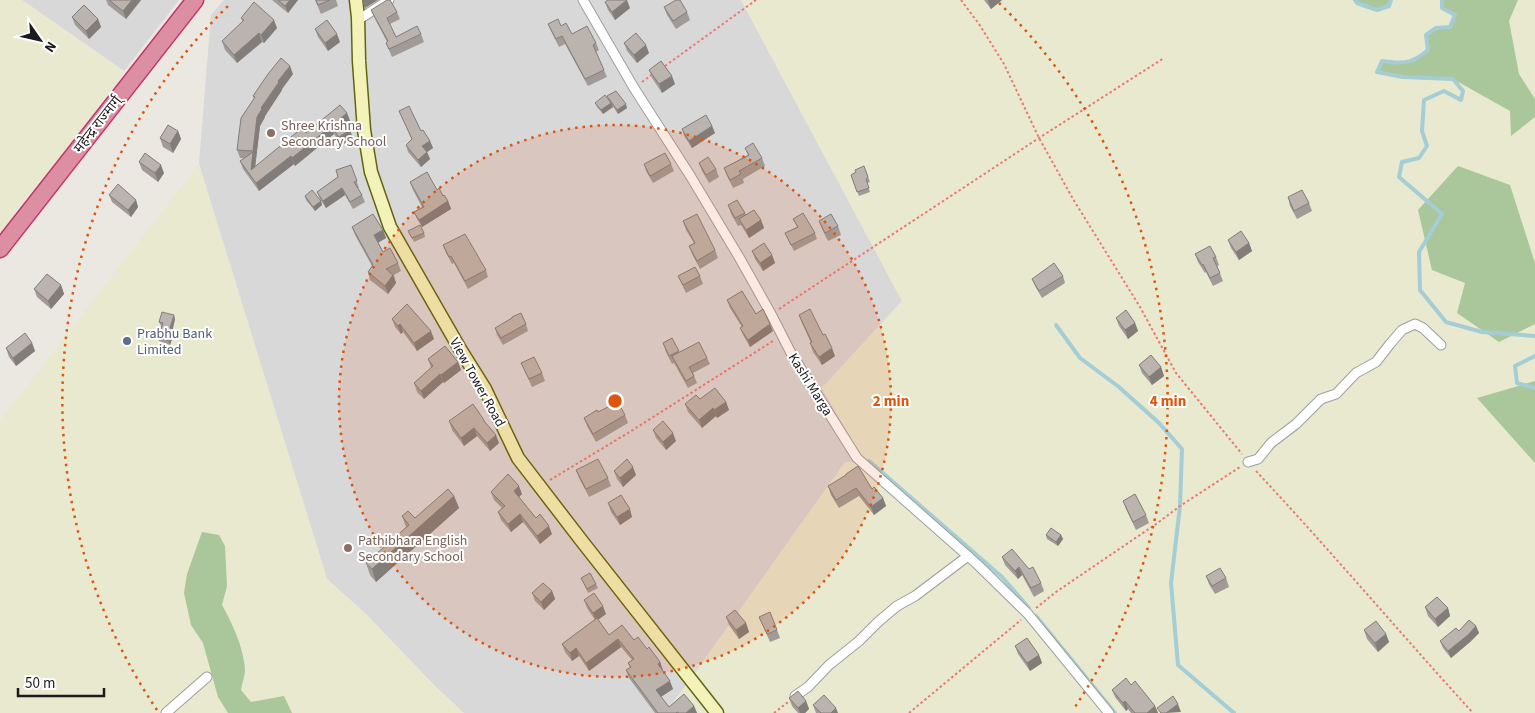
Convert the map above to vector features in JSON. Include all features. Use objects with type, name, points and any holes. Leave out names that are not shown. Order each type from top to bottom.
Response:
[{"type":"highway","name":"महेन्द्र राज्मार्ग्","points":[[0,249],[195,0]]},
{"type":"street","name":"View Tower Road","points":[[356,0],[364,130],[371,172],[390,227],[485,389],[518,458],[717,713]]},
{"type":"street","points":[[358,16],[361,18],[389,0]]},
{"type":"street","name":"Kashi Marga","points":[[582,0],[634,88],[691,177],[771,314],[781,335],[857,458],[968,556],[1028,614],[1109,713]]},
{"type":"street","points":[[1248,462],[1258,459],[1271,443],[1296,424],[1321,398],[1336,394],[1356,374],[1376,362],[1402,330],[1415,324],[1423,328],[1441,345]]},
{"type":"street","points":[[795,696],[808,687],[829,665],[859,641],[897,606],[915,596],[968,556]]},
{"type":"street","points":[[166,713],[207,677]]},
{"type":"path","points":[[665,66],[756,0]]},
{"type":"path","points":[[961,0],[979,24],[1004,64],[1073,200],[1140,307],[1176,373],[1248,462],[1473,713]]},
{"type":"path","points":[[771,314],[1164,58]]},
{"type":"path","points":[[634,88],[657,71]]},
{"type":"path","points":[[540,486],[628,433],[781,335]]},
{"type":"path","points":[[909,713],[1056,592],[1180,506],[1248,462]]},
{"type":"path","points":[[774,713],[795,696]]},
{"type":"shaded area","points":[[22,0],[179,0],[124,71]]},
{"type":"shaded area","points":[[224,0],[741,0],[902,301],[822,388],[865,462],[664,713],[464,713],[435,686],[366,614],[327,579],[199,164],[211,15]]},
{"type":"green space","points":[[0,0],[22,0],[124,71],[0,245]]},
{"type":"green space","points":[[741,0],[1355,0],[1357,3],[1388,6],[1391,0],[1442,0],[1442,8],[1455,15],[1450,27],[1436,28],[1428,50],[1419,58],[1400,63],[1382,61],[1403,77],[1453,79],[1510,111],[1511,135],[1535,117],[1535,713],[664,713],[679,695],[845,462],[865,462],[822,388],[902,301]]},
{"type":"green space","points":[[1355,0],[1391,0],[1389,6],[1377,10],[1357,3]]},
{"type":"green space","points":[[1442,0],[1518,0],[1509,21],[1519,74],[1535,99],[1535,117],[1511,136],[1510,111],[1453,79],[1403,77],[1377,72],[1382,61],[1402,63],[1423,55],[1428,50],[1426,35],[1436,28],[1450,27],[1455,15],[1442,8]]},
{"type":"green space","points":[[1518,0],[1535,0],[1535,99],[1519,74],[1509,21]]},
{"type":"green space","points":[[199,164],[327,579],[366,614],[435,686],[464,713],[0,713],[0,421]]},
{"type":"green space","points":[[1458,166],[1510,185],[1535,263],[1535,324],[1499,342],[1457,313],[1465,283],[1432,270],[1418,210]]},
{"type":"green space","points":[[1535,381],[1535,463],[1477,398]]},
{"type":"green space","points":[[202,532],[219,535],[225,546],[227,586],[222,605],[242,653],[245,675],[241,690],[251,702],[284,696],[292,713],[228,713],[218,697],[203,643],[191,625],[184,593],[187,574]]},
{"type":"building","points":[[109,0],[132,0],[123,11]]},
{"type":"building","points":[[278,0],[290,0],[285,6]]},
{"type":"building","points":[[316,0],[330,0],[318,5]]},
{"type":"building","points":[[390,0],[397,12],[387,18],[396,37],[417,26],[421,34],[389,49],[386,43],[388,41],[371,10]]},
{"type":"building","points":[[608,0],[627,0],[612,12],[605,2]]},
{"type":"building","points":[[676,0],[680,0],[687,12],[673,21],[664,7]]},
{"type":"building","points":[[254,2],[274,20],[261,35],[259,33],[234,55],[222,41],[244,20],[241,18]]},
{"type":"building","points":[[84,5],[98,19],[86,31],[72,17]]},
{"type":"building","points":[[558,19],[561,26],[566,23],[572,34],[587,26],[596,43],[593,45],[604,70],[585,79],[562,36],[556,39],[548,24]]},
{"type":"building","points":[[327,20],[337,34],[325,43],[315,29]]},
{"type":"building","points":[[636,33],[646,45],[634,55],[624,43]]},
{"type":"building","points":[[281,58],[290,66],[278,81],[257,117],[253,151],[237,150],[241,118],[255,97],[253,96]]},
{"type":"building","points":[[661,61],[672,76],[659,84],[649,70]]},
{"type":"building","points":[[616,91],[626,104],[617,110],[607,96]]},
{"type":"building","points":[[605,95],[611,103],[601,110],[595,103]]},
{"type":"building","points":[[340,105],[347,113],[341,118],[350,130],[339,137],[331,126],[292,158],[291,156],[256,183],[240,161],[253,152],[251,170],[302,128],[306,133]]},
{"type":"building","points":[[409,106],[421,131],[423,130],[430,141],[422,146],[427,152],[418,160],[406,145],[412,139],[399,111]]},
{"type":"building","points":[[706,115],[712,126],[689,141],[682,129]]},
{"type":"building","points":[[168,125],[178,131],[170,144],[160,138]]},
{"type":"building","points":[[753,143],[762,158],[739,171],[741,174],[730,180],[724,168],[749,155],[745,148]]},
{"type":"building","points":[[145,153],[161,165],[155,173],[139,162]]},
{"type":"building","points":[[665,153],[671,164],[650,176],[644,164]]},
{"type":"building","points":[[708,157],[716,169],[706,175],[699,163]]},
{"type":"building","points":[[351,165],[357,181],[354,182],[362,195],[350,202],[342,188],[323,201],[317,192],[338,177],[336,170]]},
{"type":"building","points":[[864,166],[869,188],[857,192],[851,175],[856,172],[855,170]]},
{"type":"building","points":[[427,172],[437,190],[439,188],[448,201],[419,220],[414,212],[424,207],[410,182]]},
{"type":"building","points":[[118,184],[136,200],[128,210],[109,195]]},
{"type":"building","points":[[312,190],[321,201],[313,207],[305,196]]},
{"type":"building","points":[[1302,190],[1309,203],[1294,211],[1288,197]]},
{"type":"building","points":[[737,200],[745,213],[735,218],[728,205]]},
{"type":"building","points":[[754,210],[761,220],[746,230],[739,219]]},
{"type":"building","points":[[803,213],[815,233],[791,245],[785,233],[798,227],[793,219]]},
{"type":"building","points":[[373,214],[383,230],[374,235],[383,252],[390,248],[398,263],[386,269],[393,275],[385,286],[368,272],[373,265],[352,227]]},
{"type":"building","points":[[697,214],[715,250],[697,261],[689,246],[695,243],[683,221]]},
{"type":"building","points":[[831,214],[838,226],[825,233],[819,221]]},
{"type":"building","points":[[420,225],[424,233],[412,238],[408,231]]},
{"type":"building","points":[[1241,231],[1249,243],[1236,252],[1228,240]]},
{"type":"building","points":[[465,234],[486,270],[465,281],[443,245]]},
{"type":"building","points":[[764,243],[772,255],[760,263],[752,251]]},
{"type":"building","points":[[1210,246],[1216,257],[1213,258],[1220,273],[1210,278],[1195,254]]},
{"type":"building","points":[[1054,263],[1063,276],[1039,291],[1032,279]]},
{"type":"building","points":[[695,267],[700,276],[683,285],[678,276]]},
{"type":"building","points":[[47,274],[61,285],[48,301],[34,289]]},
{"type":"building","points":[[742,291],[756,314],[763,309],[770,324],[748,340],[740,328],[743,326],[727,300]]},
{"type":"building","points":[[407,304],[431,331],[414,343],[400,324],[398,326],[392,319]]},
{"type":"building","points":[[810,309],[832,348],[819,357],[810,343],[812,342],[799,315]]},
{"type":"building","points":[[1126,310],[1135,323],[1125,330],[1116,318]]},
{"type":"building","points":[[162,312],[174,315],[170,328],[173,329],[169,341],[158,337],[163,323],[159,322]]},
{"type":"building","points":[[521,313],[526,324],[501,338],[495,328]]},
{"type":"building","points":[[25,333],[32,343],[13,358],[6,348]]},
{"type":"building","points":[[672,338],[679,351],[669,356],[663,343]]},
{"type":"building","points":[[699,342],[707,358],[689,367],[694,376],[686,381],[672,356]]},
{"type":"building","points":[[445,346],[458,362],[440,374],[421,391],[414,383],[433,366],[428,359]]},
{"type":"building","points":[[1151,355],[1161,367],[1149,377],[1139,365]]},
{"type":"building","points":[[534,357],[542,373],[529,379],[521,363]]},
{"type":"building","points":[[715,388],[726,402],[714,410],[713,408],[699,420],[685,404],[696,395],[700,399]]},
{"type":"building","points":[[618,402],[625,415],[593,434],[584,418],[597,410],[598,412]]},
{"type":"building","points":[[473,404],[496,435],[487,443],[474,428],[461,438],[449,421]]},
{"type":"building","points":[[663,421],[673,433],[663,442],[653,430]]},
{"type":"building","points":[[598,459],[608,478],[586,489],[576,470]]},
{"type":"building","points":[[627,459],[633,467],[620,478],[614,471]]},
{"type":"building","points":[[858,466],[872,489],[874,487],[883,498],[871,507],[856,488],[836,500],[828,486]]},
{"type":"building","points":[[508,474],[519,486],[514,491],[536,518],[540,514],[549,526],[537,536],[520,514],[508,524],[498,512],[505,506],[491,492]]},
{"type":"building","points":[[448,489],[454,496],[372,569],[366,563],[409,525],[402,516],[408,511],[415,518]]},
{"type":"building","points":[[1135,494],[1146,515],[1133,522],[1123,501]]},
{"type":"building","points":[[621,495],[630,509],[617,517],[608,503]]},
{"type":"building","points":[[1051,528],[1061,535],[1056,542],[1046,535]]},
{"type":"building","points":[[1012,549],[1029,569],[1033,567],[1041,583],[1031,588],[1019,567],[1015,571],[1002,557]]},
{"type":"building","points":[[1220,568],[1226,578],[1212,586],[1206,576]]},
{"type":"building","points":[[590,573],[596,584],[587,589],[581,578]]},
{"type":"building","points":[[543,583],[552,591],[541,602],[532,593]]},
{"type":"building","points":[[594,593],[603,606],[593,613],[584,600]]},
{"type":"building","points":[[1437,597],[1448,608],[1435,619],[1425,607]]},
{"type":"building","points":[[735,610],[746,623],[736,630],[726,617]]},
{"type":"building","points":[[770,612],[777,630],[767,634],[759,617]]},
{"type":"building","points":[[597,618],[609,635],[622,625],[634,640],[638,637],[647,649],[649,647],[670,681],[656,690],[669,707],[684,694],[694,706],[686,713],[658,713],[626,670],[631,667],[628,663],[634,659],[618,639],[586,663],[576,648],[570,653],[562,644]]},
{"type":"building","points":[[1469,620],[1476,626],[1448,651],[1440,641],[1456,628],[1459,631]]},
{"type":"building","points":[[1376,621],[1386,634],[1375,643],[1364,630]]},
{"type":"building","points":[[1027,638],[1039,655],[1027,663],[1015,646]]},
{"type":"building","points":[[1126,678],[1131,685],[1135,681],[1155,706],[1147,713],[1135,713],[1112,690]]},
{"type":"building","points":[[798,691],[806,701],[798,708],[789,698]]},
{"type":"building","points":[[824,695],[836,708],[831,713],[821,713],[813,705]]},
{"type":"building","points":[[1173,696],[1178,704],[1166,713],[1161,713],[1157,708]]},
{"type":"waterway","points":[[1355,0],[1357,3],[1377,10],[1389,6],[1391,0]]},
{"type":"waterway","points":[[1442,0],[1442,8],[1455,15],[1450,27],[1436,28],[1426,35],[1428,50],[1417,58],[1402,63],[1382,61],[1377,72],[1403,77],[1453,79],[1463,91],[1461,100],[1444,91],[1424,100],[1422,131],[1427,146],[1419,158],[1402,162],[1399,177],[1442,214],[1419,252],[1420,290],[1446,322],[1482,332],[1535,336]]},
{"type":"waterway","points":[[1056,325],[1080,358],[1119,387],[1159,423],[1182,449],[1180,506],[1171,583],[1178,665],[1234,713]]},
{"type":"waterway","points":[[1535,356],[1515,366],[1517,383],[1535,388]]},
{"type":"waterway","points":[[869,461],[1002,577],[1029,608]]},
{"type":"waterway","points":[[1036,616],[1115,713]]},
{"type":"place","name":"Shree Krishna Secondary School","points":[[271,133]]},
{"type":"place","name":"Prabhu Bank Limited","points":[[127,341]]},
{"type":"place","name":"Pathibhara English Secondary School","points":[[348,548]]}]
